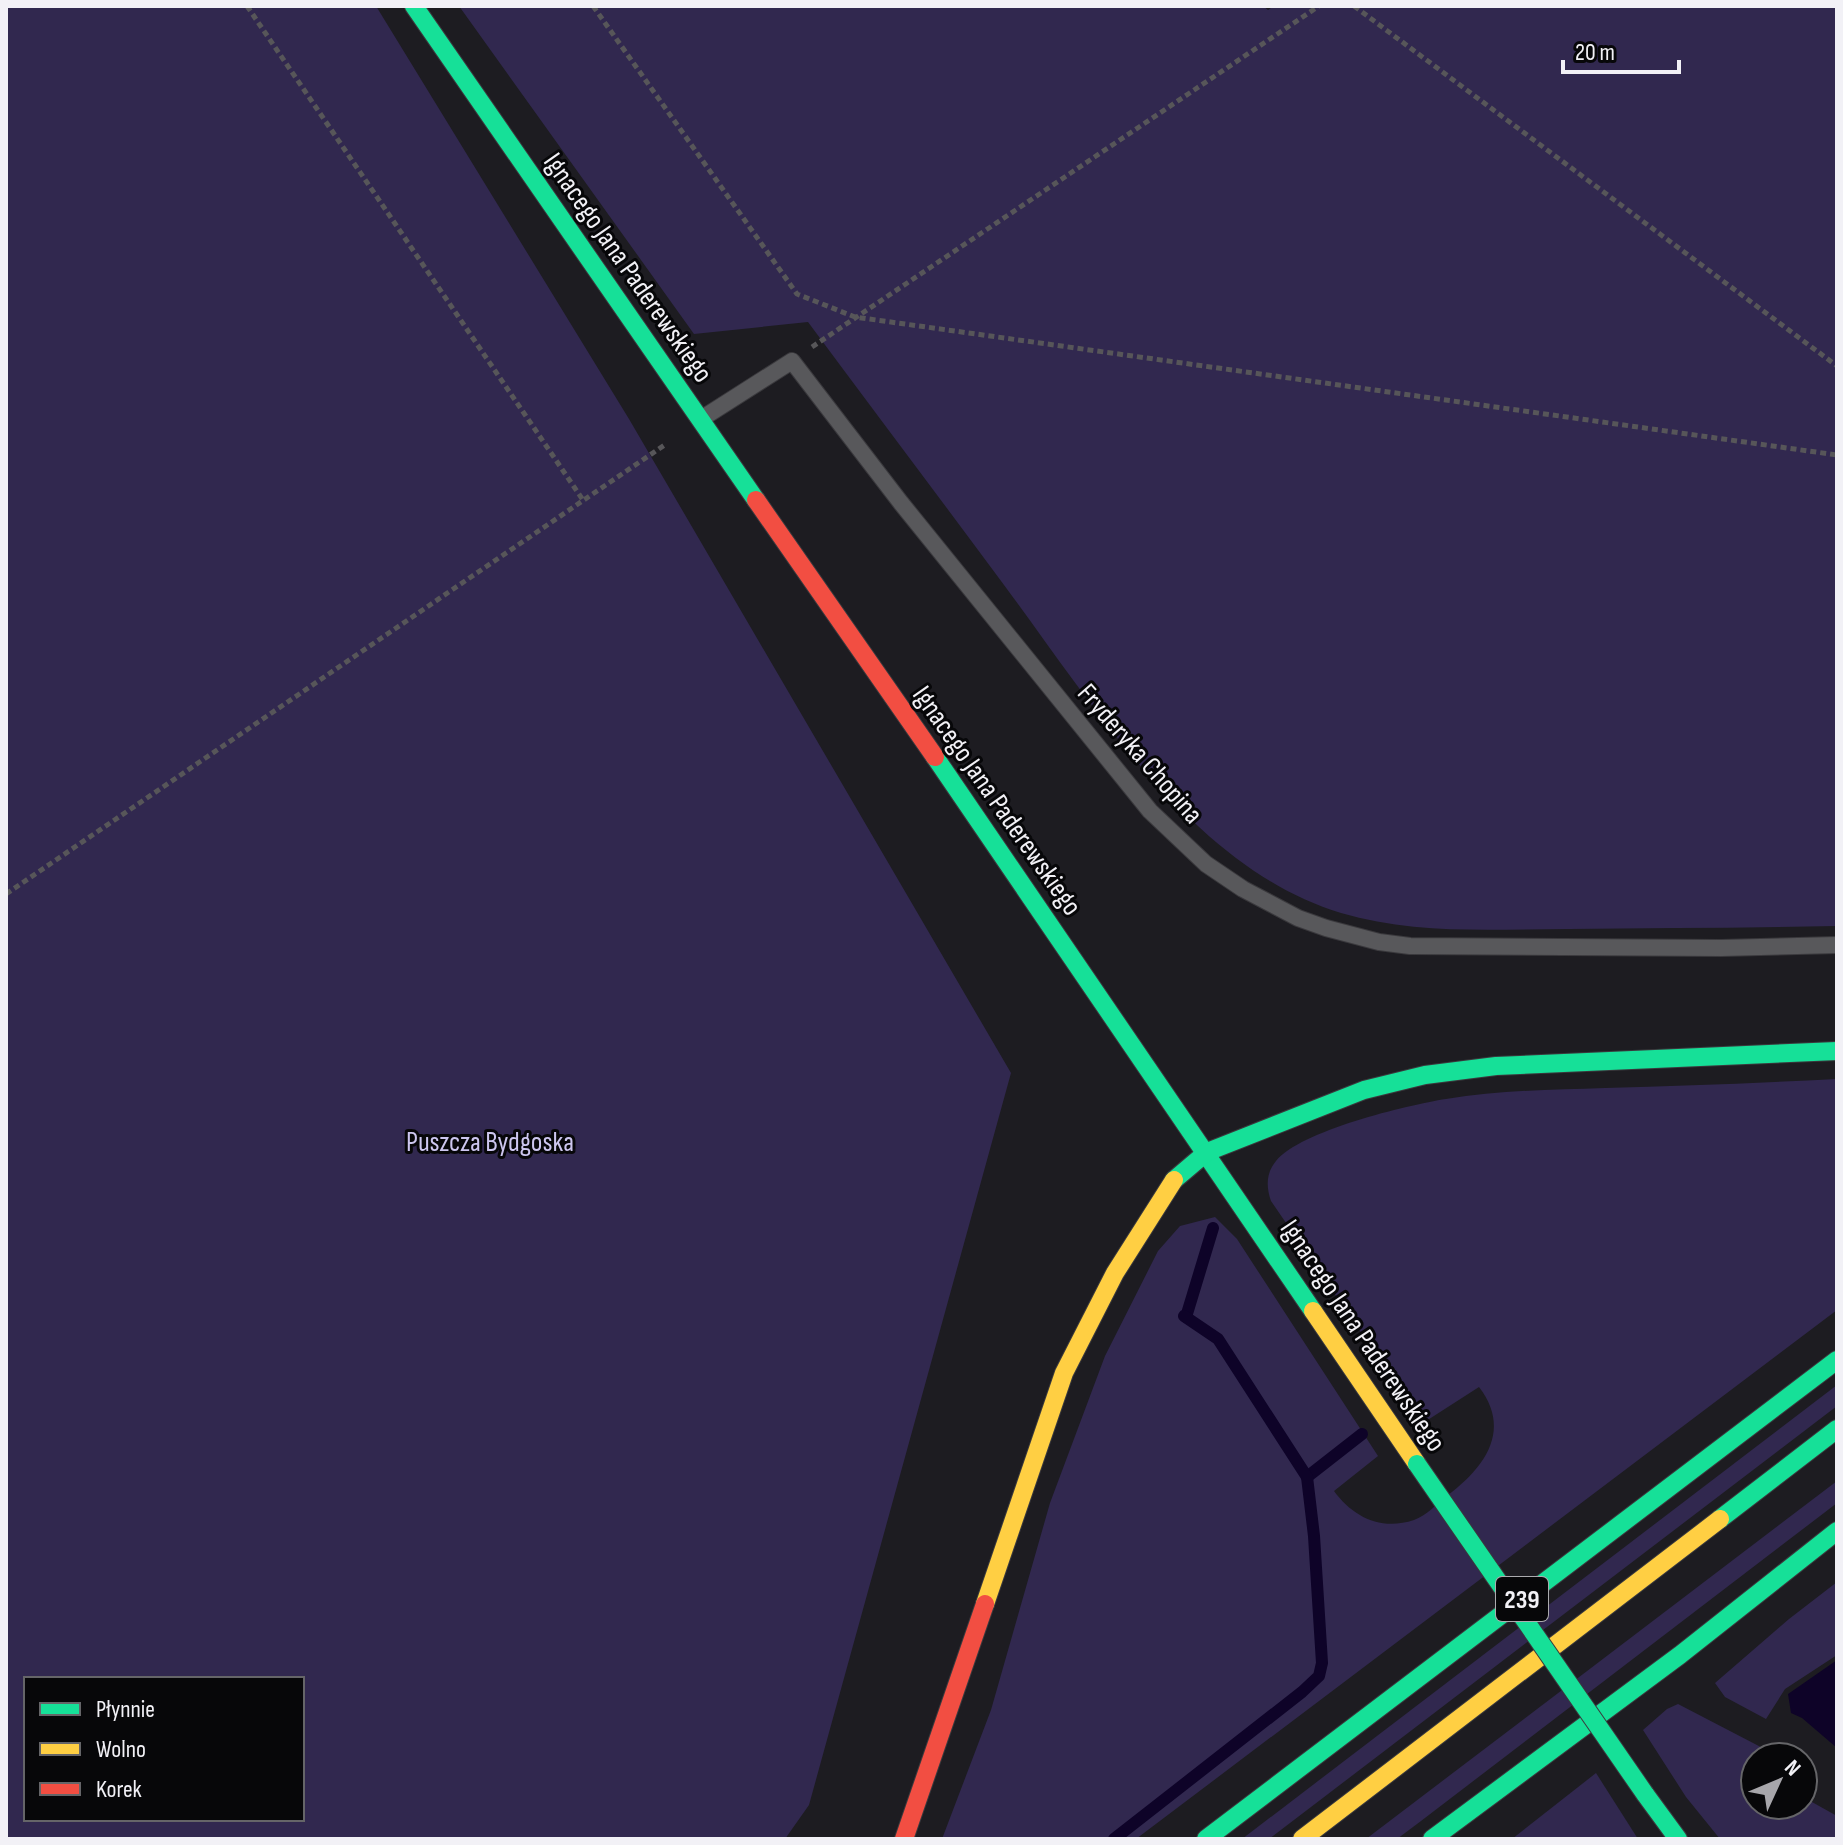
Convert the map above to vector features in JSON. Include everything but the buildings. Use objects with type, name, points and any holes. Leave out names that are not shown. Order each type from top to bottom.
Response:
[{"type":"main road","name":"Ignacego Jana Paderewskiego","points":[[414,6],[1678,1839]]},
{"type":"main road","points":[[904,1839],[1064,1373],[1115,1273],[1170,1183],[1207,1152],[1364,1090],[1425,1075],[1496,1066],[1837,1051]]},
{"type":"main road","name":"239","points":[[1206,1839],[1837,1360]]},
{"type":"main road","name":"239","points":[[1302,1839],[1837,1429]]},
{"type":"main road","points":[[1432,1839],[1680,1655],[1837,1531]]},
{"type":"main road","points":[[1805,1558],[1837,1543]]},
{"type":"lane","points":[[701,419],[792,361]]},
{"type":"lane","name":"Fryderyka Chopina","points":[[792,361],[901,503],[1150,811],[1206,864],[1243,889],[1298,918],[1326,928],[1365,939],[1410,946],[1721,948],[1837,945]]},
{"type":"path","points":[[247,6],[583,500]]},
{"type":"path","points":[[593,6],[797,294],[855,317],[1837,455]]},
{"type":"path","points":[[792,361],[1319,6]]},
{"type":"path","points":[[1354,6],[1837,366]]},
{"type":"path","points":[[6,894],[665,444]]},
{"type":"green space","name":"Puszcza Bydgoska","points":[[6,6],[376,6],[629,419],[1011,1073],[809,1805],[785,1839],[6,1839]]},
{"type":"green space","points":[[459,6],[1263,6],[1268,10],[1274,6],[1837,6],[1837,926],[1482,930],[1397,925],[1341,913],[1287,891],[1238,859],[1192,821],[1110,729],[808,322],[694,334]]},
{"type":"green space","points":[[1837,1079],[1837,1310],[1136,1839],[942,1839],[991,1710],[1050,1503],[1105,1356],[1158,1251],[1180,1226],[1215,1217],[1237,1239],[1378,1456],[1334,1491],[1359,1515],[1379,1523],[1402,1523],[1427,1512],[1461,1484],[1483,1460],[1493,1433],[1489,1403],[1479,1387],[1423,1423],[1271,1201],[1268,1180],[1276,1161],[1307,1140],[1355,1121],[1428,1102],[1466,1096]]},
{"type":"green space","points":[[1837,1385],[1837,1406],[1269,1839],[1242,1839]]},
{"type":"green space","points":[[1837,1481],[1837,1503],[1421,1821],[1397,1839],[1366,1839]]},
{"type":"green space","points":[[1837,1582],[1837,1655],[1785,1689],[1766,1719],[1725,1697],[1715,1683]]},
{"type":"green space","points":[[1678,1704],[1749,1741],[1739,1741],[1739,1821],[1819,1821],[1819,1806],[1837,1816],[1837,1839],[1720,1839],[1686,1797],[1643,1730],[1667,1709]]},
{"type":"green space","points":[[1596,1773],[1638,1839],[1512,1839]]},
{"type":"shaded area","points":[[1837,1660],[1837,1748],[1802,1718],[1791,1713],[1788,1694]]},
{"type":"waterway","points":[[1186,1317],[1213,1228]]},
{"type":"waterway","points":[[1114,1839],[1302,1692],[1319,1676],[1322,1663],[1307,1477],[1218,1339],[1184,1316]]},
{"type":"waterway","points":[[1307,1477],[1362,1434]]},
{"type":"traffic: fast","points":[[414,6],[756,500]]},
{"type":"traffic: fast","points":[[935,757],[1313,1311]]},
{"type":"traffic: fast","points":[[1174,1180],[1207,1152],[1364,1090],[1425,1075],[1496,1066],[1837,1051]]},
{"type":"traffic: fast","points":[[1206,1839],[1837,1360]]},
{"type":"traffic: fast","points":[[1720,1519],[1837,1429]]},
{"type":"traffic: fast","points":[[1417,1464],[1645,1794]]},
{"type":"traffic: fast","points":[[1432,1839],[1680,1655],[1837,1531]]},
{"type":"traffic: fast","points":[[1645,1794],[1678,1839]]},
{"type":"traffic: slow","points":[[985,1604],[1064,1373],[1115,1273],[1174,1180]]},
{"type":"traffic: slow","points":[[1313,1311],[1417,1464]]},
{"type":"traffic: slow","points":[[1302,1839],[1720,1519]]},
{"type":"traffic: jam","points":[[756,500],[935,757]]},
{"type":"traffic: jam","points":[[904,1839],[985,1604]]}]
